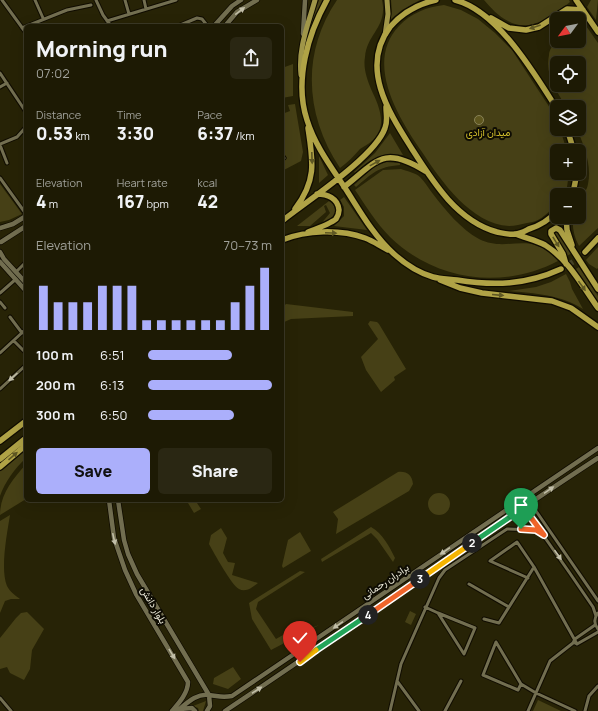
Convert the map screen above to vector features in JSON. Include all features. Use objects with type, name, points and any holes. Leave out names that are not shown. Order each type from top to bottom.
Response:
[{"type":"highway","points":[[290,215],[302,199],[310,182],[312,156],[302,83],[310,38],[327,0]]},
{"type":"highway","points":[[284,220],[370,151],[379,139],[387,122],[385,104],[379,84],[377,70],[378,50],[393,24],[404,14],[416,6],[436,0]]},
{"type":"highway","points":[[455,0],[467,4],[509,28],[526,30],[539,26],[567,9],[583,10]]},
{"type":"highway","points":[[576,0],[598,32]]},
{"type":"highway","points":[[482,13],[494,23],[519,52],[551,100]]},
{"type":"highway","points":[[385,104],[426,172],[444,194],[471,219],[490,230],[515,234],[545,245],[558,255],[566,264],[598,308]]},
{"type":"highway","points":[[307,120],[324,157],[371,228],[393,253]]},
{"type":"highway","points":[[344,187],[372,164],[383,159],[391,158],[404,160],[426,172]]},
{"type":"highway","points":[[284,239],[304,234],[335,220],[339,213],[338,204],[334,198],[316,194]]},
{"type":"highway","points":[[515,234],[536,226],[550,218]]},
{"type":"highway","points":[[567,224],[568,236],[576,254]]},
{"type":"highway","points":[[566,264],[563,254],[551,234],[552,230],[556,228],[560,230],[598,289]]},
{"type":"highway","points":[[304,234],[331,232],[364,238],[393,253],[409,265],[432,277],[460,288],[482,293],[552,300],[571,308],[598,327]]},
{"type":"highway","points":[[585,252],[598,238]]},
{"type":"highway","points":[[432,277],[470,282],[507,283],[536,279],[561,269]]},
{"type":"highway","points":[[0,441],[24,423]]},
{"type":"highway","points":[[0,459],[24,440]]},
{"type":"highway","points":[[0,467],[24,447]]},
{"type":"main road","points":[[216,24],[232,6],[241,0]]},
{"type":"main road","points":[[227,24],[237,12],[257,0]]},
{"type":"main road","points":[[302,83],[300,61],[305,0]]},
{"type":"main road","points":[[303,38],[315,0]]},
{"type":"main road","points":[[385,36],[388,0]]},
{"type":"main road","points":[[0,228],[13,224],[24,216]]},
{"type":"main road","points":[[0,243],[24,227]]},
{"type":"main road","points":[[0,236],[0,243]]},
{"type":"main road","points":[[0,252],[2,257],[24,281]]},
{"type":"main road","points":[[0,262],[24,289]]},
{"type":"main road","name":"برادران رحمانی","points":[[178,710],[194,698],[200,696],[209,695],[219,698],[232,696],[598,448]]},
{"type":"main road","name":"برادران رحمانی","points":[[225,711],[300,662],[598,458]]},
{"type":"main road","name":"بلوار دانش","points":[[109,502],[114,538],[125,570],[136,594],[188,682],[184,696],[172,711]]},
{"type":"main road","name":"بلوار دانش","points":[[118,502],[124,540],[128,554],[137,574],[209,695]]},
{"type":"main road","points":[[207,711],[210,706],[209,695]]},
{"type":"main road","points":[[178,710],[192,708],[196,711]]},
{"type":"street","points":[[2,0],[24,30]]},
{"type":"street","points":[[35,0],[43,18]]},
{"type":"street","points":[[96,0],[109,24]]},
{"type":"street","points":[[125,0],[129,14]]},
{"type":"street","points":[[144,0],[146,9]]},
{"type":"street","points":[[107,21],[165,2],[176,0]]},
{"type":"street","points":[[30,24],[66,10],[91,5]]},
{"type":"street","points":[[183,24],[197,18],[202,19],[206,24]]},
{"type":"street","points":[[0,73],[24,109]]},
{"type":"street","points":[[0,87],[6,83]]},
{"type":"street","points":[[7,163],[0,145],[16,138],[24,129]]},
{"type":"street","points":[[0,178],[24,212]]},
{"type":"street","points":[[16,272],[24,264]]},
{"type":"street","points":[[0,293],[16,279]]},
{"type":"street","points":[[0,302],[5,308]]},
{"type":"street","points":[[0,353],[22,333],[10,317]]},
{"type":"street","points":[[14,341],[24,351]]},
{"type":"street","points":[[0,389],[24,367]]},
{"type":"street","points":[[527,507],[536,510],[598,601]]},
{"type":"street","points":[[527,507],[529,515],[597,614],[595,625],[598,631],[575,642]]},
{"type":"street","points":[[535,524],[542,519]]},
{"type":"street","points":[[390,711],[401,664],[425,607],[439,578],[445,570],[507,529],[536,530],[544,535]]},
{"type":"street","points":[[528,578],[490,561],[517,542],[534,567],[575,642]]},
{"type":"street","points":[[484,619],[499,623],[534,567]]},
{"type":"street","points":[[569,572],[576,567]]},
{"type":"street","points":[[469,584],[509,607]]},
{"type":"street","points":[[425,607],[475,628],[464,654],[438,613]]},
{"type":"street","points":[[528,711],[550,661],[595,625]]},
{"type":"street","points":[[521,684],[518,690],[483,675],[496,642],[521,684],[536,693],[575,711]]},
{"type":"street","points":[[397,681],[419,711]]},
{"type":"street","points":[[445,711],[461,681]]},
{"type":"street","points":[[585,711],[590,696],[598,686]]},
{"type":"street","points":[[0,698],[11,711]]},
{"type":"green space","points":[[319,0],[323,0],[306,39],[306,36]]},
{"type":"green space","points":[[337,0],[382,0],[383,9],[380,24],[369,42],[365,61],[367,77],[381,115],[380,128],[378,134],[370,143],[360,149],[340,168],[328,148],[320,127],[314,106],[312,84],[313,63],[317,41],[325,20]]},
{"type":"green space","points":[[391,0],[420,0],[402,10],[390,20],[392,12]]},
{"type":"green space","points":[[484,0],[569,0],[570,2],[557,12],[550,12],[549,17],[533,24],[516,24],[504,19]]},
{"type":"green space","points":[[591,0],[598,0],[596,20],[587,7]]},
{"type":"green space","name":"میدان آزادی","points":[[444,5],[461,10],[478,19],[495,33],[512,50],[550,108],[550,136],[562,136],[565,144],[550,144],[550,180],[568,180],[566,188],[550,188],[550,210],[537,221],[509,226],[482,218],[470,209],[458,199],[438,176],[413,139],[395,107],[385,73],[385,57],[389,41],[404,21],[414,14],[431,7]]},
{"type":"green space","points":[[586,26],[598,43],[598,228],[579,246],[573,224],[586,224],[586,191],[589,170],[586,144],[583,144],[580,136],[586,136],[586,100],[562,100],[557,92],[586,92],[586,56],[550,56],[550,76],[548,63],[552,48],[586,48]]},
{"type":"green space","points":[[293,64],[293,96],[284,98],[284,67]]},
{"type":"green space","points":[[295,104],[303,152],[301,161],[284,170],[284,160],[287,158],[284,153],[284,113],[290,111],[288,105]]},
{"type":"green space","points":[[390,133],[403,155],[387,155],[376,158],[355,173],[354,172],[375,153]]},
{"type":"green space","points":[[319,156],[328,175],[319,183]]},
{"type":"green space","points":[[386,162],[400,163],[400,165],[380,169],[371,174],[356,187],[354,185],[374,167]]},
{"type":"green space","points":[[401,169],[414,173],[420,177],[443,207],[472,235],[490,243],[529,243],[548,251],[558,261],[537,270],[515,276],[493,278],[448,272],[408,252],[385,232],[355,190],[383,170]]},
{"type":"green space","points":[[0,184],[22,214],[0,222]]},
{"type":"green space","points":[[344,197],[367,230],[334,226],[344,216],[344,207],[340,200]]},
{"type":"green space","points":[[329,201],[333,204],[336,210],[330,219],[320,225],[330,213],[326,205],[324,206],[326,212],[310,226],[297,226]]},
{"type":"green space","points":[[557,230],[572,253],[567,256],[553,233]]},
{"type":"green space","points":[[598,247],[598,268],[597,269],[586,260]]},
{"type":"green space","points":[[579,267],[598,296],[598,301],[576,269]]},
{"type":"green space","points":[[566,274],[583,309],[575,304],[557,298],[538,294],[509,291],[536,287],[551,282]]},
{"type":"green space","points":[[286,304],[353,312],[353,316],[291,319],[284,322],[284,306]]},
{"type":"green space","points":[[370,321],[377,322],[379,324],[406,369],[394,377],[395,380],[381,392],[366,370],[361,357],[378,339],[368,324]]},
{"type":"green space","points":[[24,449],[24,460],[11,476],[0,496],[0,470]]},
{"type":"green space","points":[[24,466],[24,500],[0,515],[2,500],[12,481]]},
{"type":"green space","points":[[398,472],[404,472],[412,478],[413,484],[409,491],[336,534],[338,519],[333,512]]},
{"type":"green space","points":[[439,493],[447,496],[450,504],[447,512],[439,515],[431,512],[428,504],[431,496]]},
{"type":"green space","points":[[196,502],[201,509],[194,513],[188,503]]},
{"type":"green space","points":[[10,515],[4,561],[5,579],[10,590],[20,599],[5,601],[0,613],[0,521]]},
{"type":"green space","points":[[371,527],[379,533],[388,545],[395,558],[393,562],[371,533],[322,562],[321,559]]},
{"type":"green space","points":[[221,528],[227,538],[223,553],[228,562],[235,563],[232,575],[258,583],[249,589],[242,590],[236,587],[223,569],[209,544],[211,535]]},
{"type":"green space","points":[[300,532],[311,551],[283,568],[282,566],[288,540]]},
{"type":"green space","points":[[300,571],[305,572],[258,602],[256,609],[276,639],[283,635],[287,637],[319,625],[271,650],[252,619],[249,603]]},
{"type":"green space","points":[[410,611],[416,614],[411,625],[405,622]]},
{"type":"green space","points":[[27,612],[44,629],[32,650],[30,669],[24,680],[10,673],[7,667],[0,669],[0,638],[21,613]]},
{"type":"green space","points":[[233,667],[241,679],[228,689],[213,684],[214,678]]},
{"type":"green space","points":[[538,700],[561,711],[533,711]]},
{"type":"green space","points":[[206,701],[203,711],[199,711],[198,708],[193,706]]},
{"type":"shaded area","points":[[479,115],[484,120],[479,125],[474,120]]},
{"type":"tunnel","points":[[561,269],[576,260],[585,252]]},
{"type":"route","points":[[300,662],[526,506],[528,508],[529,515],[544,535],[536,530],[521,529]]}]
